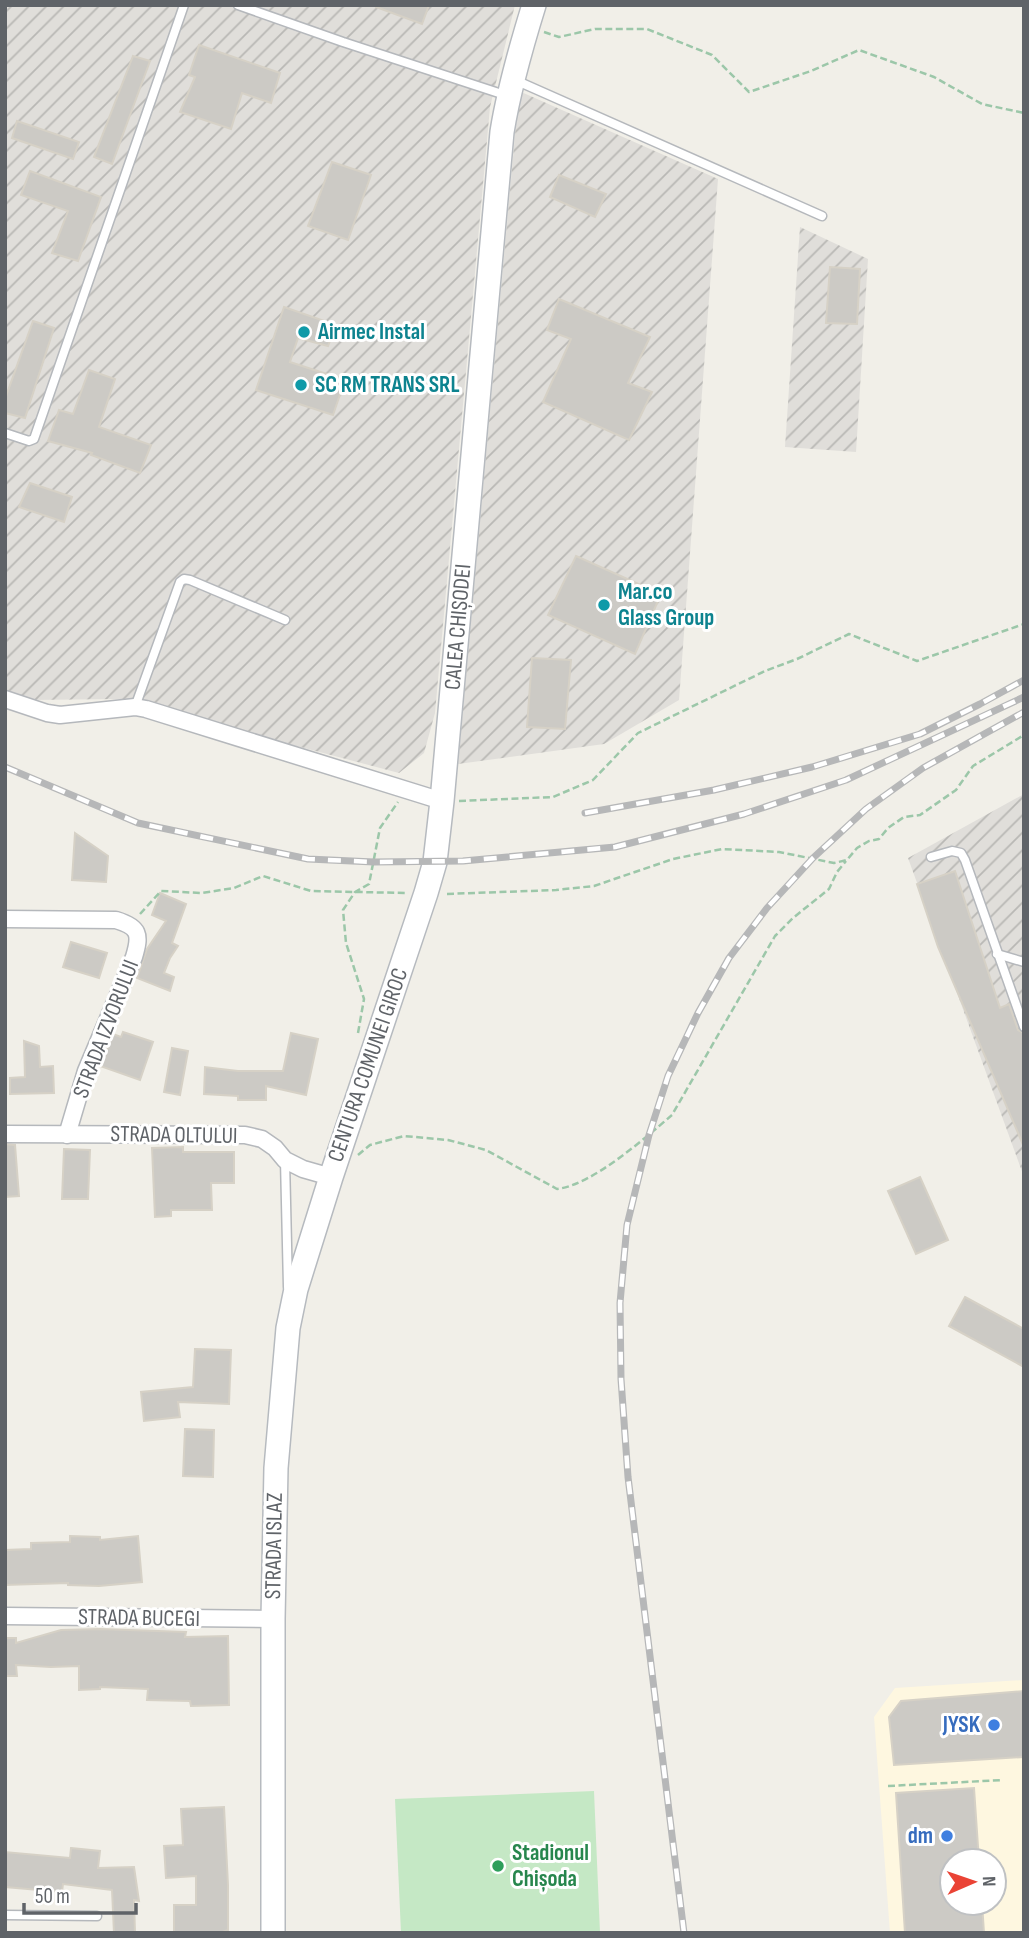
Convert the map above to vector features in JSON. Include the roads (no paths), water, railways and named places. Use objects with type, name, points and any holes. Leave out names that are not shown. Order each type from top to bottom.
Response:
[{"type":"main road","name":"CALEA CHIȘODEI","points":[[442,801],[502,132],[510,88],[534,5]]},
{"type":"main road","name":"CENTURA COMUNEI GIROC","points":[[288,1328],[296,1289],[331,1177],[426,894],[435,862],[442,801]]},
{"type":"main road","name":"STRADA ISLAZ","points":[[274,1933],[273,1619],[276,1468],[288,1328]]},
{"type":"street","points":[[5,699],[60,715],[135,707],[442,801]]},
{"type":"street","name":"STRADA IZVORULUI","points":[[5,919],[116,920],[131,924],[137,933],[138,944],[86,1071],[67,1135]]},
{"type":"street","name":"STRADA OLTULUI","points":[[5,1134],[245,1135],[262,1139],[275,1148],[285,1160],[303,1169],[331,1177]]},
{"type":"street","name":"STRADA BUCEGI","points":[[5,1616],[273,1619]]},
{"type":"lane","points":[[5,433],[29,441],[34,439],[183,5]]},
{"type":"lane","points":[[238,5],[343,42],[510,88],[822,216]]},
{"type":"lane","points":[[135,707],[180,582],[184,579],[285,620]]},
{"type":"lane","points":[[931,857],[952,851],[961,853],[965,860],[1024,1027]]},
{"type":"lane","points":[[997,954],[1024,962]]},
{"type":"lane","name":"STRADA ISLAZ","points":[[285,1160],[288,1328]]},
{"type":"lane","points":[[5,1914],[97,1916]]},
{"type":"railway","points":[[585,813],[714,790],[812,767],[920,734],[1024,680]]},
{"type":"railway","points":[[5,767],[138,823],[308,859],[374,862],[463,861],[615,847],[744,814],[846,780],[1024,697]]},
{"type":"railway","points":[[684,1933],[628,1477],[621,1379],[620,1303],[627,1225],[649,1135],[668,1076],[698,1013],[729,958],[767,908],[813,858],[866,809],[923,768],[1024,712]]},
{"type":"place","name":"Airmec Instal","points":[[304,332]]},
{"type":"place","name":"SC RM TRANS SRL","points":[[301,385]]},
{"type":"place","name":"Mar.co Glass Group","points":[[604,605]]},
{"type":"place","name":"JYSK","points":[[994,1725]]},
{"type":"place","name":"dm","points":[[947,1836]]},
{"type":"place","name":"Stadionul Chișoda","points":[[498,1866]]}]
